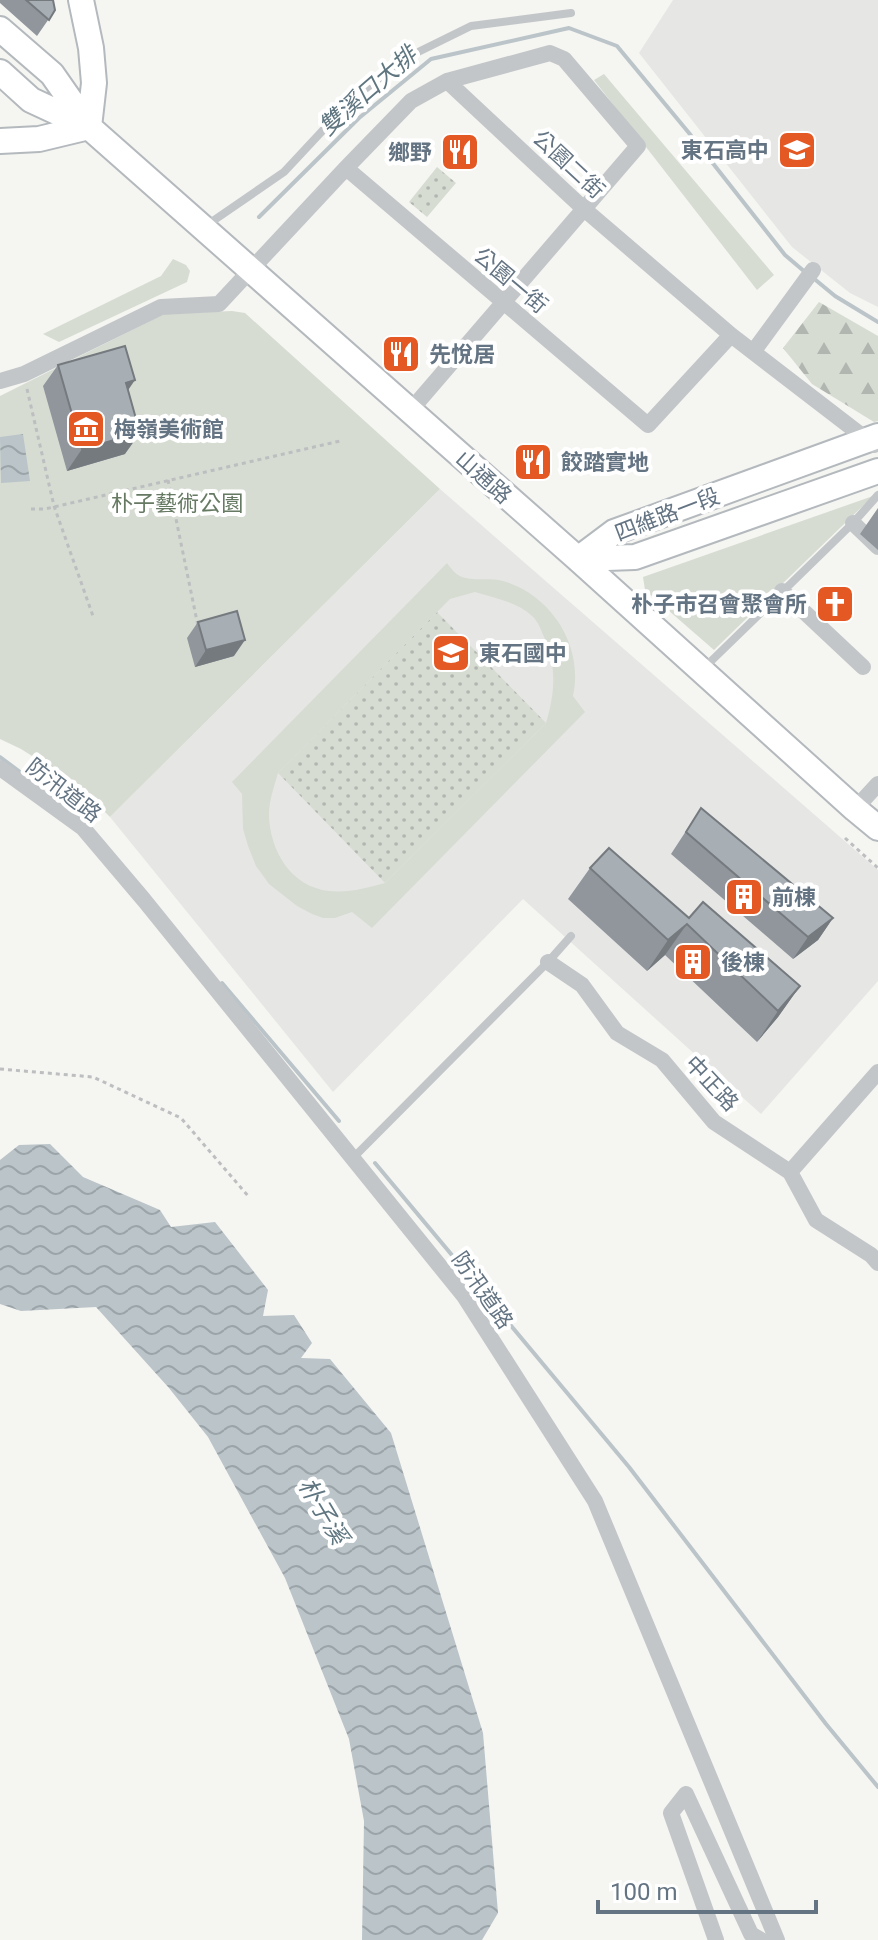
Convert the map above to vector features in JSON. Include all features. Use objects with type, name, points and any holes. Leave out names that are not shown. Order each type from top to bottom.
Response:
[{"type":"main road","points":[[81,0],[91,48],[94,83],[89,127]]},
{"type":"main road","points":[[0,29],[52,74],[89,127]]},
{"type":"main road","points":[[0,72],[31,100],[89,127]]},
{"type":"main road","points":[[0,141],[39,139],[89,127]]},
{"type":"main road","name":"山通路","points":[[89,127],[878,828]]},
{"type":"main road","name":"四維路一段","points":[[578,559],[614,532],[874,441]]},
{"type":"main road","name":"四維路一段","points":[[578,559],[635,557],[878,471]]},
{"type":"street","points":[[0,381],[24,374],[161,307],[219,304],[411,101],[447,81],[550,53],[564,59],[638,146],[410,411]]},
{"type":"street","name":"公園二街","points":[[447,81],[584,209],[731,335],[874,441]]},
{"type":"street","name":"公園一街","points":[[346,168],[648,425],[731,335]]},
{"type":"street","points":[[753,352],[813,270]]},
{"type":"street","points":[[853,523],[878,547]]},
{"type":"street","points":[[782,591],[863,667]]},
{"type":"street","name":"防汛道路","points":[[0,768],[83,828],[464,1296],[595,1501],[777,1940]]},
{"type":"street","points":[[855,809],[878,784]]},
{"type":"street","name":"中正路","points":[[548,962],[582,985],[617,1033],[662,1060],[714,1122],[790,1172],[816,1220],[871,1255],[878,1263]]},
{"type":"street","points":[[790,1172],[878,1072]]},
{"type":"street","points":[[716,1940],[671,1813],[686,1794],[751,1934],[761,1940]]},
{"type":"lane","points":[[202,228],[284,172],[353,98],[406,58],[471,26],[571,13]]},
{"type":"lane","points":[[700,671],[878,495]]},
{"type":"lane","points":[[353,1158],[571,936]]},
{"type":"path","points":[[24,374],[54,506],[93,616]]},
{"type":"path","points":[[31,509],[45,509],[340,441]]},
{"type":"path","points":[[168,480],[198,628]]},
{"type":"path","points":[[845,838],[878,868]]},
{"type":"path","points":[[0,1069],[93,1077],[181,1118],[249,1197]]},
{"type":"shaded area","name":"東石高中","points":[[673,0],[878,0],[878,307],[850,293],[792,247],[639,53]]},
{"type":"shaded area","name":"東石國中","points":[[440,489],[878,870],[878,981],[761,1114],[523,899],[333,1092],[110,817]]},
{"type":"green space","points":[[604,74],[774,275],[757,290],[594,80]]},
{"type":"green space","points":[[437,167],[456,183],[427,217],[409,202]]},
{"type":"green space","points":[[173,259],[186,265],[190,271],[187,282],[59,342],[43,334],[161,276]]},
{"type":"green space","points":[[819,302],[878,336],[878,421],[874,422],[812,384],[783,348]]},
{"type":"green space","name":"朴子藝術公園","points":[[245,313],[440,489],[110,817],[78,785],[0,739],[0,396],[164,314]]},
{"type":"green space","points":[[873,496],[714,650],[645,590],[643,577]]},
{"type":"green space","points":[[447,563],[460,576],[503,581],[521,588],[550,611],[569,642],[574,659],[573,696],[585,712],[372,928],[352,912],[335,918],[312,914],[269,884],[256,866],[248,846],[243,829],[242,794],[232,782]],"holes":[[[475,592],[519,607],[536,620],[553,669],[553,690],[546,723],[385,883],[336,891],[304,883],[279,854],[270,829],[270,804],[278,773],[450,599]]]},
{"type":"green space","points":[[437,612],[546,723],[385,883],[278,773]]},
{"type":"water","points":[[23,434],[30,481],[1,483],[0,437]]},
{"type":"water","name":"朴子溪","points":[[50,1144],[83,1177],[160,1210],[171,1227],[215,1222],[268,1290],[263,1316],[294,1315],[312,1343],[301,1358],[330,1359],[391,1433],[483,1733],[498,1913],[482,1940],[362,1940],[364,1821],[349,1739],[285,1578],[208,1437],[169,1388],[96,1307],[21,1311],[0,1304],[0,1160],[19,1145]]},
{"type":"building","points":[[26,0],[53,0],[55,10],[49,20]]},
{"type":"building","points":[[125,346],[135,380],[126,383],[140,433],[82,449],[58,365]]},
{"type":"building","points":[[237,611],[245,640],[206,650],[198,622]]},
{"type":"building","points":[[701,808],[833,918],[808,937],[686,832]]},
{"type":"building","points":[[609,848],[689,918],[703,902],[800,986],[778,1011],[687,924],[668,940],[590,868]]},
{"type":"waterway","name":"雙溪口大排","points":[[259,217],[359,118],[431,59],[569,28],[617,46],[785,255],[805,272]]},
{"type":"waterway","name":"雙溪口大排","points":[[812,277],[835,296],[878,322]]},
{"type":"waterway","points":[[0,757],[36,784]]},
{"type":"waterway","points":[[222,983],[339,1121]]},
{"type":"waterway","points":[[375,1163],[629,1467],[878,1787]]},
{"type":"place","name":"東石高中","points":[[797,150]]},
{"type":"place","name":"鄉野","points":[[460,152]]},
{"type":"place","name":"先悅居","points":[[401,354]]},
{"type":"place","name":"梅嶺美術館","points":[[86,429]]},
{"type":"place","name":"餃踏實地","points":[[533,462]]},
{"type":"place","name":"朴子市召會聚會所","points":[[835,604]]},
{"type":"place","name":"東石國中","points":[[451,653]]},
{"type":"place","name":"前棟","points":[[744,897]]},
{"type":"place","name":"後棟","points":[[693,962]]}]
